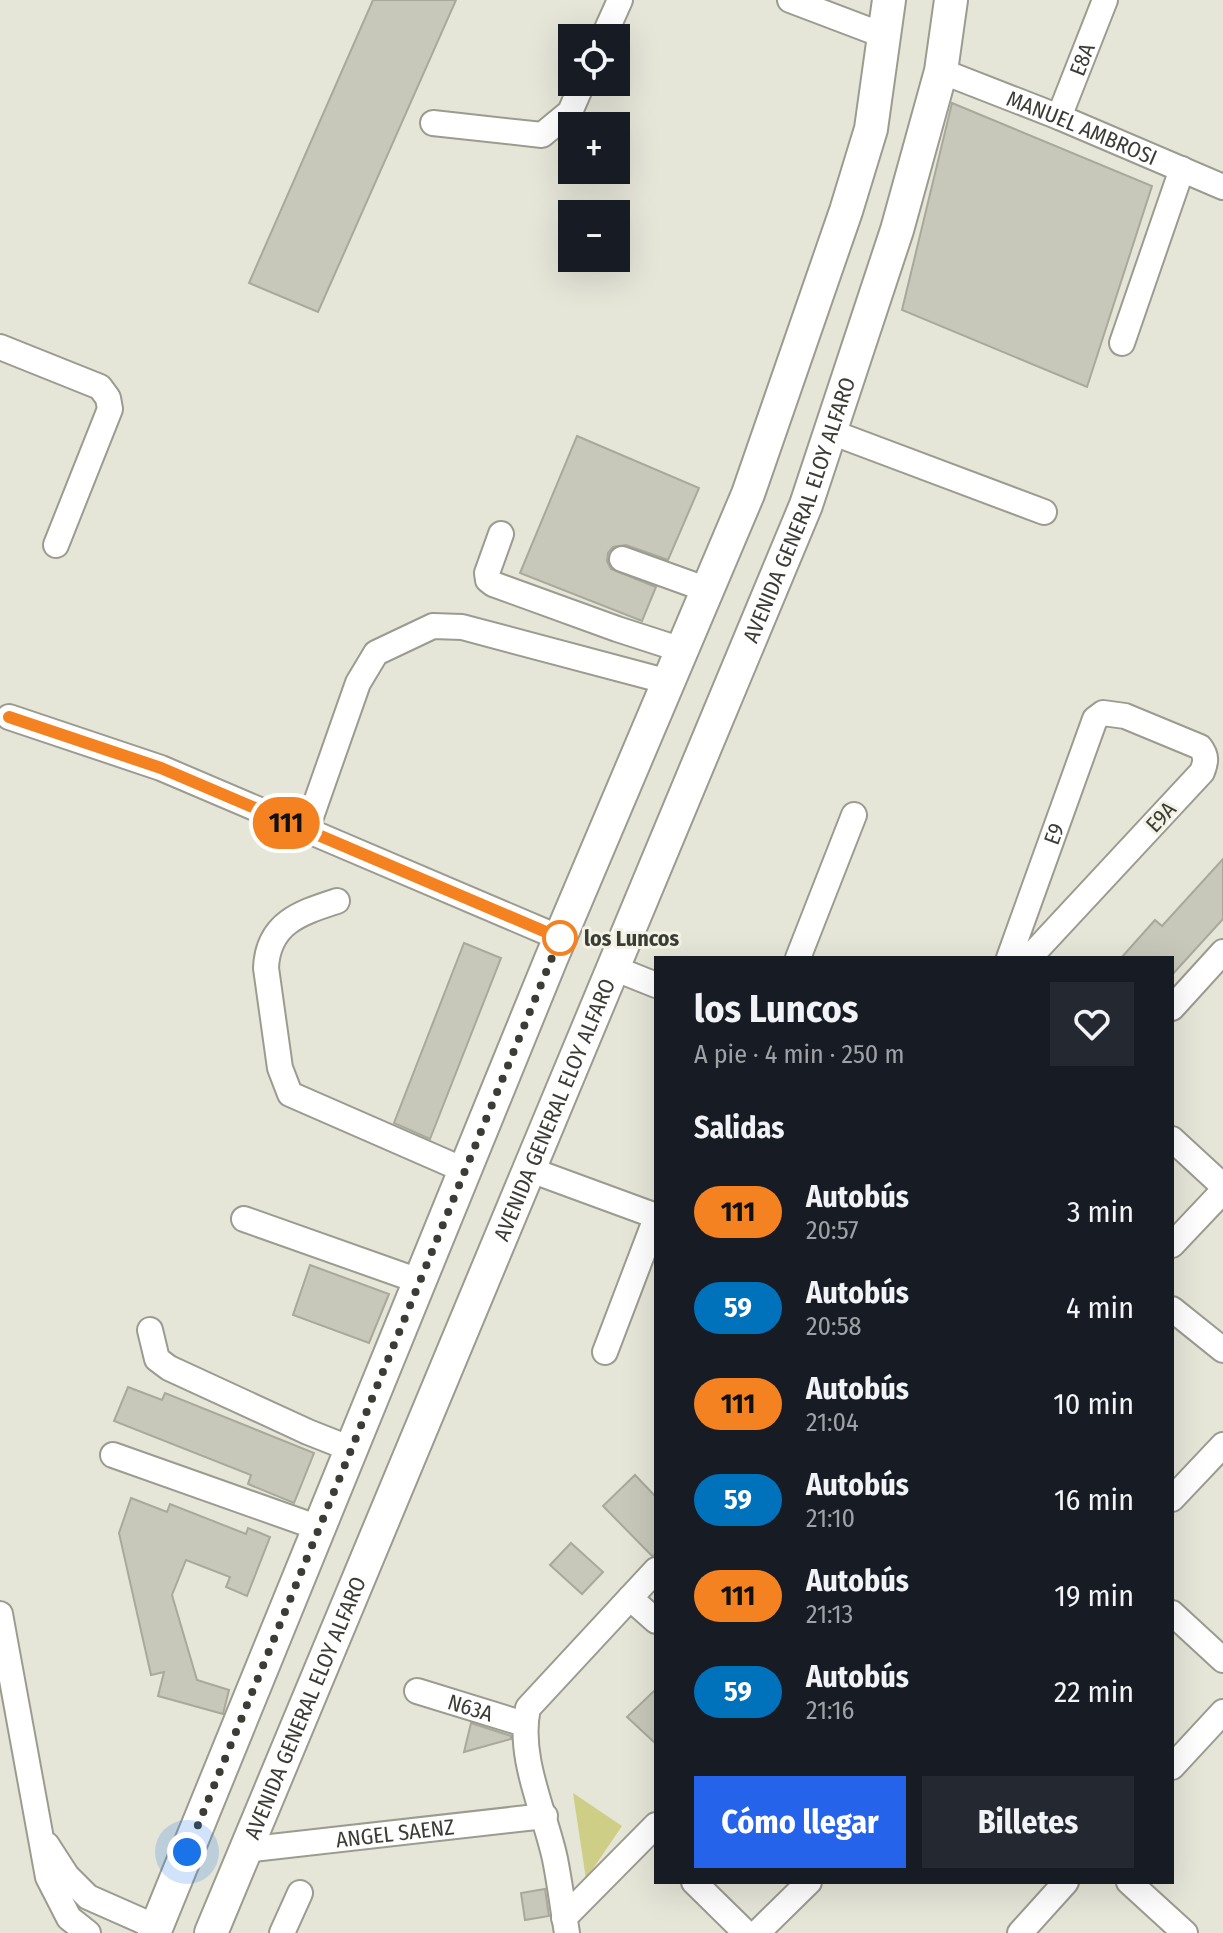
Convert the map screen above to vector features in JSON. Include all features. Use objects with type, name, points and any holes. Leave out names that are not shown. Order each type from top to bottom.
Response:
[{"type":"main road","points":[[155,1930],[464,1170],[748,494],[846,211],[871,129],[889,0]]},
{"type":"main road","name":"AVENIDA GENERAL ELOY ALFARO","points":[[211,1933],[806,505],[897,230],[941,71],[951,0]]},
{"type":"street","points":[[609,24],[620,0]]},
{"type":"street","points":[[790,0],[885,36]]},
{"type":"street","name":"E8A","points":[[1059,117],[1105,0]]},
{"type":"street","name":"MANUEL AMBROSI","points":[[941,71],[1223,187]]},
{"type":"street","points":[[433,123],[542,135],[570,112],[577,96]]},
{"type":"street","points":[[1122,343],[1182,169]]},
{"type":"street","points":[[0,347],[100,387],[108,398],[110,409],[56,545]]},
{"type":"street","points":[[831,432],[1044,512]]},
{"type":"street","points":[[501,534],[487,573],[488,580],[493,584],[682,650]]},
{"type":"street","points":[[622,559],[708,590]]},
{"type":"street","points":[[306,831],[358,683],[376,653],[433,626],[462,627],[669,682]]},
{"type":"street","name":"E9","points":[[1010,956],[1089,728],[1103,713]]},
{"type":"street","name":"E9A","points":[[1031,956],[1202,772],[1206,762],[1205,753],[1193,742],[1125,716],[1103,713]]},
{"type":"street","points":[[9,717],[161,768],[560,938]]},
{"type":"street","points":[[799,956],[854,815]]},
{"type":"street","points":[[337,901],[294,915],[266,953],[280,1068],[290,1094],[464,1170]]},
{"type":"street","points":[[1174,1006],[1223,952]]},
{"type":"street","points":[[611,967],[654,984]]},
{"type":"street","points":[[1174,1141],[1223,1189],[1174,1243]]},
{"type":"street","points":[[528,1169],[654,1216]]},
{"type":"street","points":[[244,1219],[419,1281]]},
{"type":"street","points":[[605,1352],[654,1222]]},
{"type":"street","points":[[1174,1311],[1223,1350]]},
{"type":"street","points":[[150,1330],[157,1359],[169,1368],[351,1449]]},
{"type":"street","points":[[1174,1497],[1223,1445]]},
{"type":"street","points":[[113,1455],[319,1528]]},
{"type":"street","points":[[566,1925],[545,1816],[530,1765],[524,1724],[528,1708],[537,1696],[654,1572]]},
{"type":"street","points":[[630,1598],[654,1619]]},
{"type":"street","points":[[0,1614],[49,1881],[69,1918],[88,1933]]},
{"type":"street","points":[[1174,1615],[1223,1660]]},
{"type":"street","name":"N63A","points":[[417,1691],[524,1724]]},
{"type":"street","points":[[1174,1765],[1223,1712]]},
{"type":"street","name":"ANGEL SAENZ","points":[[244,1850],[545,1816]]},
{"type":"street","points":[[566,1925],[653,1835]]},
{"type":"street","points":[[43,1840],[67,1876],[88,1897],[155,1930]]},
{"type":"street","points":[[696,1884],[746,1933]]},
{"type":"street","points":[[757,1933],[807,1884]]},
{"type":"street","points":[[1020,1933],[1064,1884]]},
{"type":"street","points":[[1131,1884],[1185,1933]]},
{"type":"street","points":[[282,1933],[300,1893]]},
{"type":"shaded area","points":[[573,1793],[622,1826],[586,1879]]},
{"type":"building","points":[[373,0],[456,0],[318,312],[249,283]]},
{"type":"building","points":[[952,103],[1152,186],[1087,387],[902,310]]},
{"type":"building","points":[[577,436],[699,488],[668,560],[626,545],[613,547],[608,553],[607,561],[611,569],[656,587],[642,621],[520,573]]},
{"type":"building","points":[[1223,859],[1223,919],[1174,973],[1174,956],[1123,956],[1155,920],[1162,926]]},
{"type":"building","points":[[464,943],[501,958],[430,1139],[394,1123]]},
{"type":"building","points":[[310,1265],[389,1294],[369,1343],[293,1315]]},
{"type":"building","points":[[128,1387],[162,1400],[165,1393],[314,1453],[294,1503],[248,1484],[251,1475],[114,1421]]},
{"type":"building","points":[[635,1475],[654,1495],[654,1556],[652,1556],[603,1506]]},
{"type":"building","points":[[131,1498],[167,1512],[170,1504],[246,1534],[248,1528],[270,1537],[247,1596],[226,1587],[230,1577],[186,1560],[172,1595],[197,1680],[229,1690],[223,1714],[158,1696],[164,1672],[151,1675],[119,1533]]},
{"type":"building","points":[[571,1543],[603,1572],[582,1594],[550,1565]]},
{"type":"building","points":[[654,1691],[654,1742],[627,1717]]},
{"type":"building","points":[[471,1723],[511,1736],[511,1739],[464,1752]]},
{"type":"building","points":[[545,1889],[549,1916],[525,1920],[521,1893]]},
{"type":"bus line","name":"111","points":[[9,717],[161,768],[560,938]]},
{"type":"place","name":"los Luncos","points":[[560,938]]},
{"type":"route","points":[[187,1852],[560,938]]}]
